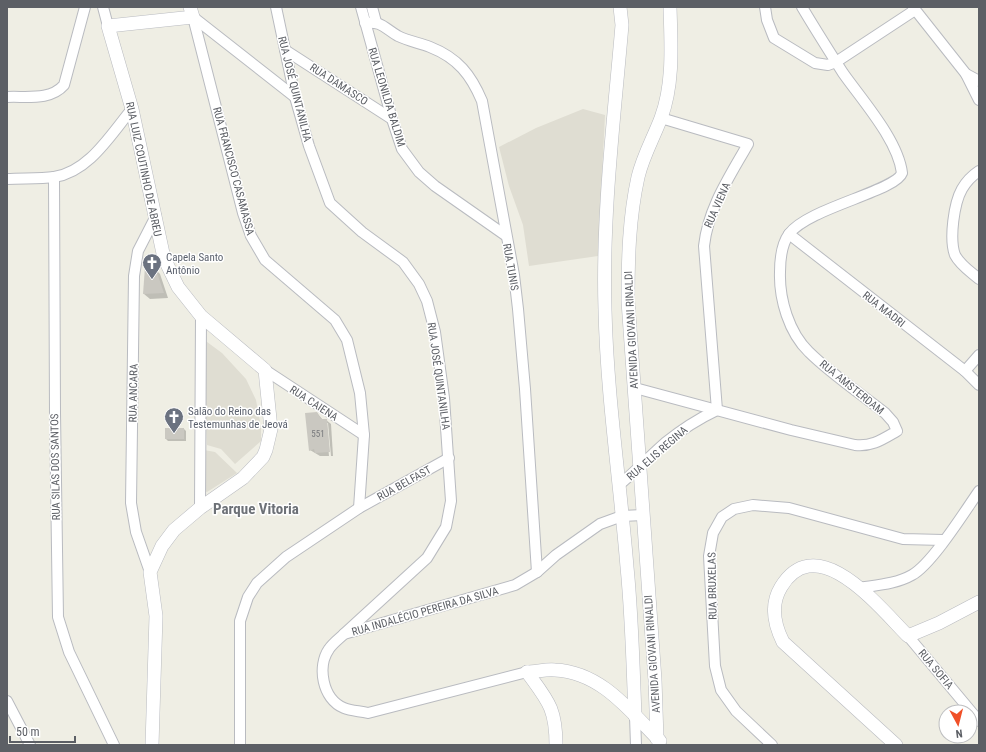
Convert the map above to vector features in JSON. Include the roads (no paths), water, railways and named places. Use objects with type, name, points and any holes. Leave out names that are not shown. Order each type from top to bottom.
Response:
[{"type":"street","points":[[7,97],[47,96],[59,91],[64,85],[85,7]]},
{"type":"street","name":"RUA LUIZ COUTINHO DE ABREU","points":[[103,7],[132,109],[164,258],[178,287],[201,316],[265,370]]},
{"type":"street","name":"RUA JOSÉ QUINTANILHA","points":[[276,7],[295,97],[309,146],[330,203],[362,232],[403,262],[419,284],[427,301],[435,332],[444,398],[451,500],[446,527],[427,558],[344,634]]},
{"type":"street","name":"RUA LEONILDA BALDIM","points":[[361,7],[392,119],[402,149],[419,172],[434,186],[505,235]]},
{"type":"street","points":[[365,23],[376,22],[372,7]]},
{"type":"street","name":"AVENIDA GIOVANI RINALDI","points":[[620,7],[622,25],[606,221],[604,276],[608,378],[632,626],[629,702],[635,716],[636,745]]},
{"type":"street","name":"AVENIDA GIOVANI RINALDI","points":[[660,743],[628,301],[628,256],[633,206],[638,178],[644,156],[661,118],[670,72],[670,7]]},
{"type":"street","points":[[765,7],[767,20],[774,38],[815,63],[828,65],[836,62],[914,8],[966,74],[979,100]]},
{"type":"street","points":[[802,7],[836,62]]},
{"type":"street","points":[[108,26],[192,12],[295,97]]},
{"type":"street","name":"RUA FRANCISCO CASAMASSA","points":[[192,12],[241,206],[251,236],[265,260],[335,320],[347,340],[360,393],[364,435],[359,508]]},
{"type":"street","name":"RUA TUNIS","points":[[376,22],[399,36],[431,47],[457,62],[473,80],[482,101],[505,235],[514,275],[518,309],[525,389],[537,572]]},
{"type":"street","name":"RUA DAMASCO","points":[[285,50],[392,119]]},
{"type":"street","name":"RUA AMSTERDAM","points":[[635,388],[855,445],[866,446],[875,444],[897,431],[893,422],[885,413],[808,352],[791,328],[781,294],[781,257],[789,234],[798,224],[896,182],[902,173],[890,140],[836,62]]},
{"type":"street","points":[[966,74],[979,81]]},
{"type":"street","points":[[7,179],[54,177],[79,167],[90,159],[132,109]]},
{"type":"street","name":"RUA VIENA","points":[[661,118],[748,144],[715,203],[706,226],[704,239],[717,410]]},
{"type":"street","points":[[979,171],[973,175],[962,189],[955,212],[953,234],[955,254],[962,265],[979,279]]},
{"type":"street","name":"RUA SILAS DOS SANTOS","points":[[54,177],[58,616],[69,652],[114,745]]},
{"type":"street","name":"RUA ANCARA","points":[[150,572],[136,532],[131,502],[134,276],[138,251],[156,216]]},
{"type":"street","name":"RUA MADRI","points":[[789,234],[965,371],[979,385]]},
{"type":"street","points":[[200,508],[201,316]]},
{"type":"street","points":[[965,371],[979,355]]},
{"type":"street","points":[[152,745],[156,616],[150,572],[162,546],[174,530],[200,508],[243,478],[263,457],[271,429],[265,370]]},
{"type":"street","name":"RUA CAIENA","points":[[265,370],[364,435]]},
{"type":"street","name":"RUA ELIS REGINA","points":[[619,485],[640,468],[664,444],[694,421],[717,410]]},
{"type":"street","name":"RUA BELFAST","points":[[359,508],[449,458]]},
{"type":"street","points":[[859,588],[893,583],[914,574],[931,557],[979,491]]},
{"type":"street","name":"RUA BRUXELAS","points":[[772,745],[736,711],[721,690],[715,666],[709,556],[713,533],[722,518],[734,509],[753,504],[789,508],[904,539],[943,540]]},
{"type":"street","points":[[240,745],[240,621],[248,597],[257,583],[286,557],[359,508]]},
{"type":"street","points":[[622,516],[643,515]]},
{"type":"street","name":"RUA INDALÉCIO PEREIRA DA SILVA","points":[[622,516],[600,524],[556,555],[537,572],[515,585],[344,634],[329,648],[324,661],[322,674],[330,696],[343,708],[368,713],[527,672],[555,670],[572,673],[604,686],[629,702]]},
{"type":"street","points":[[896,745],[784,642],[777,629],[773,612],[778,592],[785,580],[800,567],[812,565],[827,567],[847,578],[859,588],[908,636],[939,623],[979,602]]},
{"type":"street","name":"RUA SOFIA","points":[[908,636],[979,721]]},
{"type":"street","points":[[527,672],[548,699],[555,716],[556,745]]},
{"type":"street","points":[[7,701],[30,745]]},
{"type":"street","points":[[635,716],[660,743]]},
{"type":"place","name":"Capela Santo Antônio","points":[[152,280]]},
{"type":"place","name":"Salão do Reino das Testemunhas de Jeová","points":[[174,434]]},
{"type":"district","name":"Parque Vitoria","points":[[256,509]]}]
